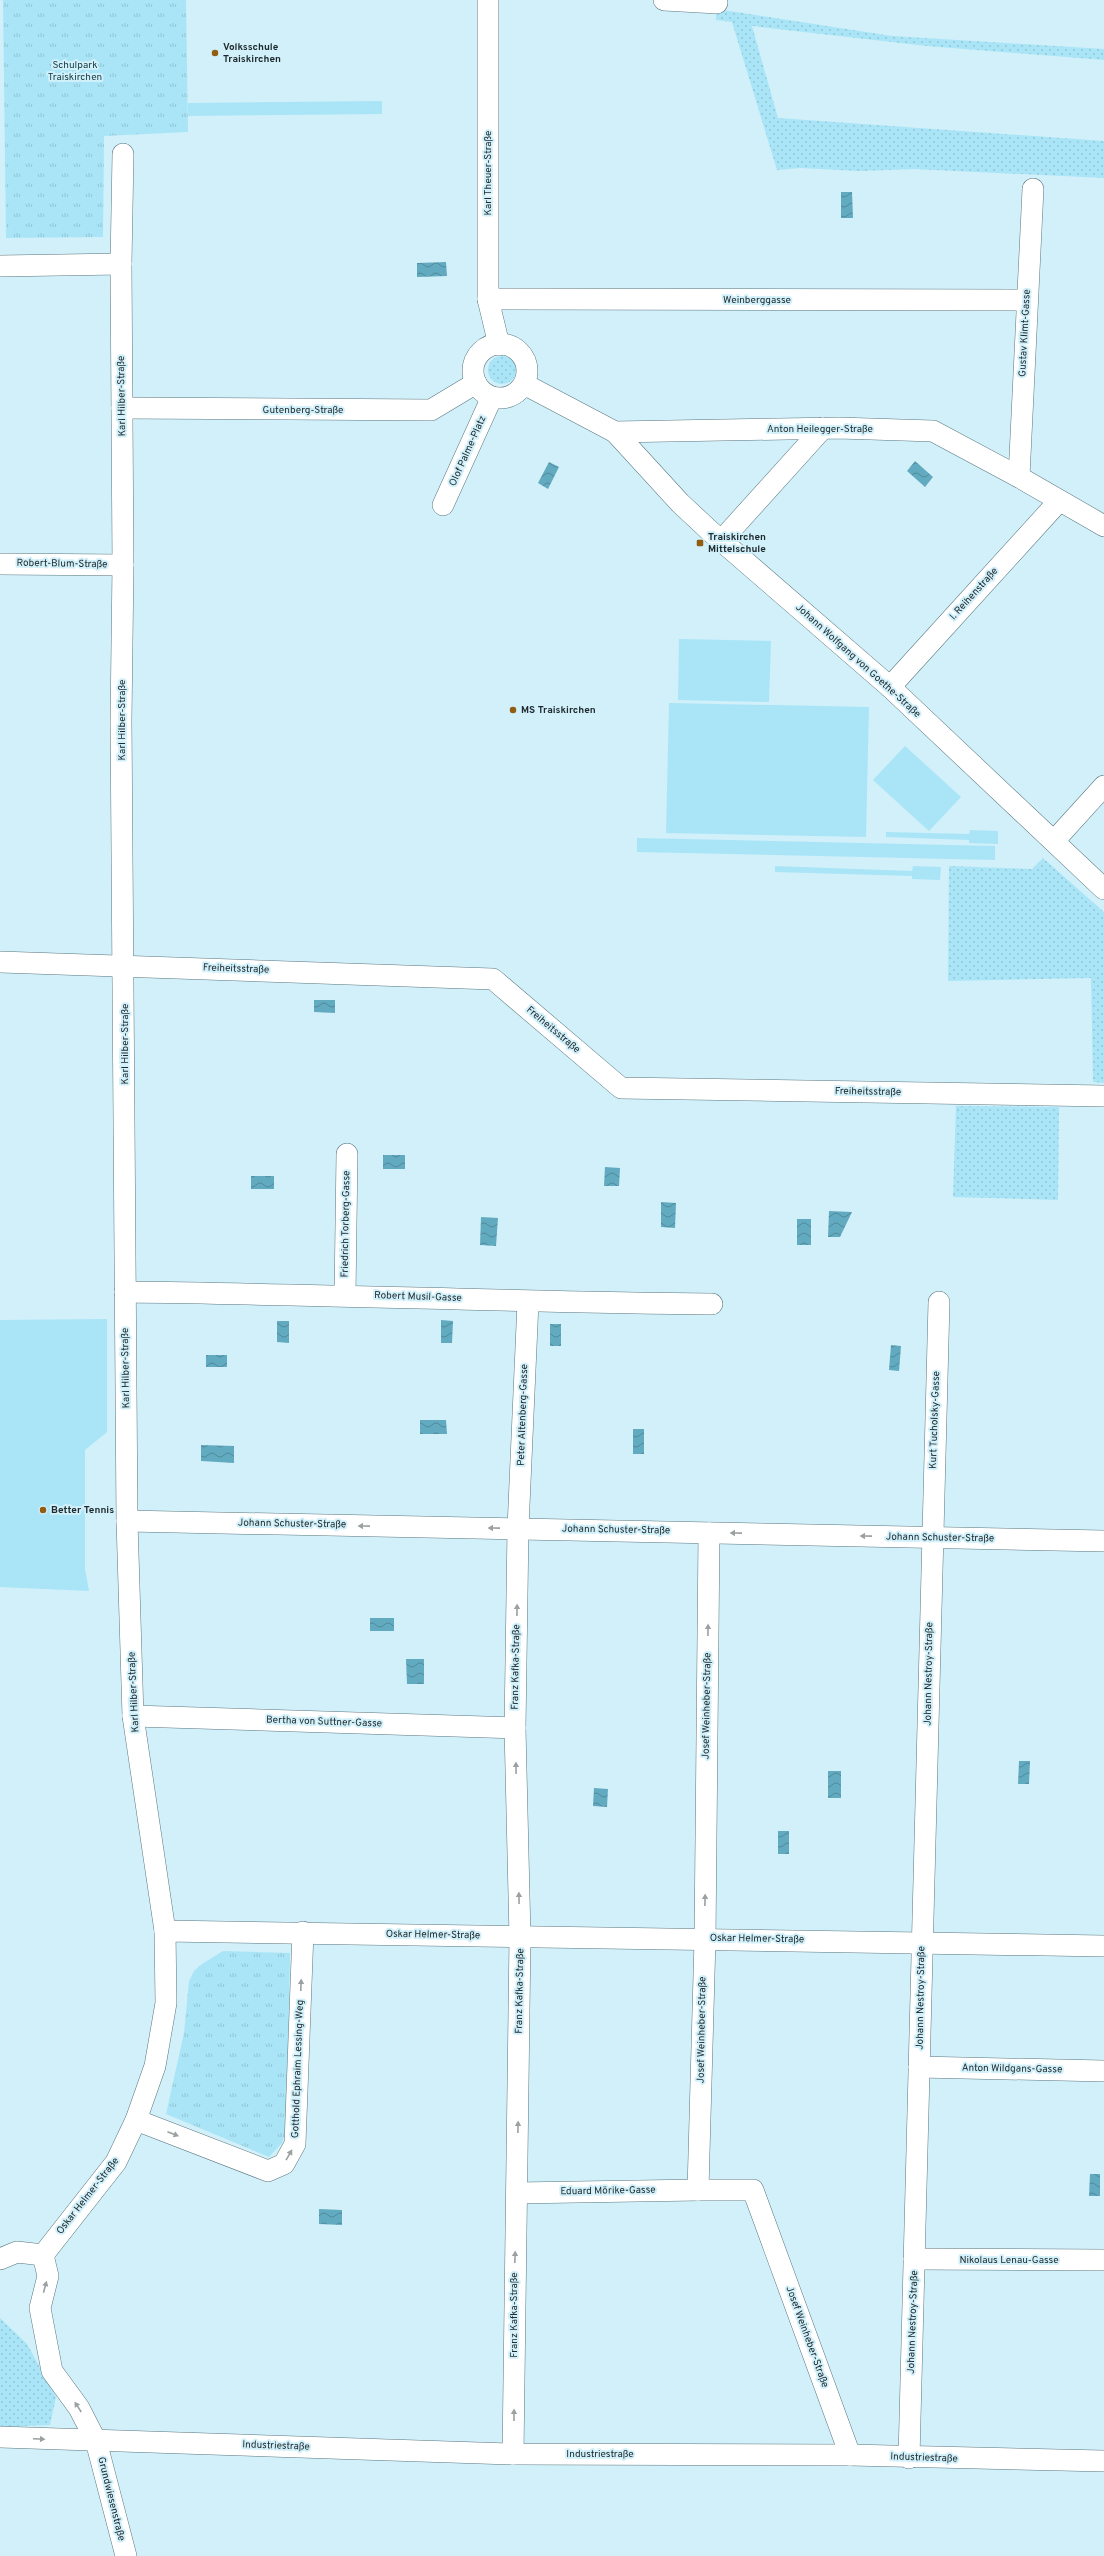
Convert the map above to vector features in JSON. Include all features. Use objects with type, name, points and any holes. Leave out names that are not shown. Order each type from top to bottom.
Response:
[{"type":"street","name":"Karl Theuer-Straße","points":[[488,0],[488,299],[498,345]]},
{"type":"street","points":[[664,0],[717,2]]},
{"type":"street","name":"Karl Hilber-Straße","points":[[123,154],[120,264],[123,565],[121,720],[125,965],[127,1521],[133,1716],[166,1931]]},
{"type":"street","name":"Gustav Klimt-Gasse","points":[[1019,477],[1026,300],[1033,190]]},
{"type":"street","points":[[0,266],[120,264]]},
{"type":"street","name":"Weinberggasse","points":[[488,299],[1026,300]]},
{"type":"street","points":[[498,345],[512,348],[523,357],[526,366],[524,384],[514,395],[500,398],[492,397],[483,392],[476,383],[474,366],[477,358],[490,346],[498,345]]},
{"type":"street","name":"Gutenberg-Straße","points":[[122,408],[431,410],[476,383]]},
{"type":"street","name":"Anton Heilegger-Straße","points":[[524,384],[615,432],[823,428],[932,431],[1019,477],[1104,526]]},
{"type":"street","name":"Olof Palme-Platz","points":[[443,505],[492,397]]},
{"type":"street","points":[[721,541],[823,428]]},
{"type":"street","name":"Johann Wolfgang von Goethe-Straße","points":[[615,432],[680,502],[721,541],[890,687],[1104,890]]},
{"type":"street","name":"I. Reihenstraße","points":[[890,687],[1059,501]]},
{"type":"street","name":"Robert-Blum-Straße","points":[[0,564],[123,565]]},
{"type":"street","points":[[1054,841],[1104,786]]},
{"type":"street","name":"Freiheitsstraße","points":[[0,962],[125,965],[493,979],[622,1088],[1104,1096]]},
{"type":"street","name":"Friedrich Torberg-Gasse","points":[[346,1295],[347,1154]]},
{"type":"street","name":"Robert Musil-Gasse","points":[[125,1292],[346,1295],[528,1302],[712,1304]]},
{"type":"street","name":"Peter Altenberg-Gasse","points":[[518,1528],[528,1302]]},
{"type":"street","name":"Kurt Tucholsky-Gasse","points":[[933,1538],[939,1302]]},
{"type":"street","name":"Johann Schuster-Straße","points":[[127,1521],[708,1532],[933,1538],[1104,1540]]},
{"type":"street","name":"Franz Kafka-Straße","points":[[514,2454],[514,2282],[517,2193],[520,1937],[515,1728],[518,1528]]},
{"type":"street","name":"Josef Weinheber-Straße","points":[[708,1532],[705,1939],[698,2190],[753,2190],[850,2455]]},
{"type":"street","name":"Johann Nestroy-Straße","points":[[909,2458],[933,1538]]},
{"type":"street","name":"Bertha von Suttner-Gasse","points":[[133,1716],[515,1728]]},
{"type":"street","name":"Oskar Helmer-Straße","points":[[43,2255],[116,2162],[136,2120],[155,2066],[166,2003],[166,1931],[302,1932],[520,1937],[922,1941],[1104,1946]]},
{"type":"street","name":"Gotthold Ephraim Lessing-Weg","points":[[136,2120],[268,2171],[284,2164],[295,2144],[302,1932]]},
{"type":"street","name":"Anton Wildgans-Gasse","points":[[919,2067],[1104,2071]]},
{"type":"street","name":"Eduard Mörike-Gasse","points":[[517,2193],[698,2190]]},
{"type":"street","points":[[0,2259],[17,2252],[43,2255],[48,2276],[40,2308],[52,2371],[79,2408],[96,2441]]},
{"type":"street","name":"Nikolaus Lenau-Gasse","points":[[914,2259],[1104,2260]]},
{"type":"street","name":"Industriestraße","points":[[0,2437],[514,2454],[850,2455],[909,2458],[1104,2462]]},
{"type":"street","name":"Grundwiesenstraße","points":[[96,2441],[126,2556]]},
{"type":"green space","name":"Schulpark Traiskirchen","points":[[3,0],[186,0],[188,132],[104,136],[103,237],[6,238]]},
{"type":"green space","points":[[716,9],[892,36],[1104,49],[1104,60],[927,46],[752,26],[778,118],[1104,141],[1104,178],[914,169],[860,171],[800,168],[777,170],[732,22],[716,20]]},
{"type":"green space","points":[[382,101],[382,114],[188,116],[188,103]]},
{"type":"green space","points":[[502,356],[512,360],[516,370],[512,380],[502,384],[492,380],[488,370],[492,360]]},
{"type":"green space","points":[[679,639],[771,641],[769,702],[678,700]]},
{"type":"green space","points":[[669,703],[869,707],[866,837],[666,833]]},
{"type":"green space","points":[[905,746],[961,797],[929,831],[873,780]]},
{"type":"green space","points":[[970,830],[998,831],[998,844],[969,843],[969,840],[886,837],[886,832],[969,834]]},
{"type":"green space","points":[[637,838],[995,846],[995,860],[637,852]]},
{"type":"green space","points":[[1043,858],[1104,912],[1104,1083],[1093,1082],[1091,978],[948,981],[949,866],[1032,869]]},
{"type":"green space","points":[[775,866],[912,871],[913,866],[941,867],[940,880],[912,879],[912,876],[775,872]]},
{"type":"green space","points":[[956,1106],[1059,1107],[1058,1200],[953,1197]]},
{"type":"green space","name":"Better Tennis","points":[[107,1319],[107,1432],[85,1450],[85,1569],[89,1591],[0,1587],[0,1320]]},
{"type":"green space","points":[[223,1951],[290,1953],[287,2125],[282,2143],[269,2157],[166,2114],[184,2033],[189,1981],[194,1971],[202,1964]]},
{"type":"green space","points":[[0,2318],[27,2344],[56,2397],[50,2425],[0,2427]]},
{"type":"water","points":[[841,192],[852,192],[853,218],[841,218]]},
{"type":"water","points":[[446,262],[447,276],[417,277],[417,263]]},
{"type":"water","points":[[915,461],[933,477],[925,487],[907,471]]},
{"type":"water","points":[[549,462],[559,467],[548,489],[538,483]]},
{"type":"water","points":[[314,1000],[335,1000],[335,1013],[314,1012]]},
{"type":"water","points":[[383,1155],[405,1155],[405,1169],[383,1169]]},
{"type":"water","points":[[605,1167],[620,1168],[619,1186],[604,1186]]},
{"type":"water","points":[[251,1176],[274,1176],[274,1189],[251,1189]]},
{"type":"water","points":[[661,1202],[676,1203],[675,1228],[661,1227]]},
{"type":"water","points":[[829,1211],[852,1212],[840,1237],[828,1237]]},
{"type":"water","points":[[481,1217],[498,1218],[496,1246],[480,1245]]},
{"type":"water","points":[[797,1219],[811,1219],[811,1245],[797,1245]]},
{"type":"water","points":[[441,1320],[453,1321],[452,1343],[441,1343]]},
{"type":"water","points":[[277,1321],[289,1321],[289,1343],[277,1342]]},
{"type":"water","points":[[550,1324],[561,1324],[561,1346],[550,1346]]},
{"type":"water","points":[[891,1345],[901,1346],[899,1371],[889,1370]]},
{"type":"water","points":[[206,1355],[227,1355],[227,1367],[206,1367]]},
{"type":"water","points":[[420,1420],[446,1420],[447,1434],[420,1434]]},
{"type":"water","points":[[633,1429],[644,1429],[644,1454],[633,1454]]},
{"type":"water","points":[[201,1445],[234,1446],[234,1463],[201,1461]]},
{"type":"water","points":[[370,1618],[394,1618],[394,1631],[370,1631]]},
{"type":"water","points":[[406,1659],[424,1659],[424,1684],[407,1684]]},
{"type":"water","points":[[1019,1761],[1030,1761],[1029,1784],[1018,1784]]},
{"type":"water","points":[[828,1771],[841,1771],[841,1798],[828,1798]]},
{"type":"water","points":[[594,1788],[608,1789],[607,1807],[593,1806]]},
{"type":"water","points":[[778,1831],[789,1831],[789,1854],[778,1854]]},
{"type":"water","points":[[1090,2174],[1100,2174],[1100,2196],[1089,2196]]},
{"type":"water","points":[[319,2209],[342,2210],[342,2225],[319,2224]]},
{"type":"place","name":"Volksschule Traiskirchen","points":[[215,53]]},
{"type":"place","name":"Traiskirchen Mittelschule","points":[[700,543]]},
{"type":"place","name":"MS Traiskirchen","points":[[513,710]]},
{"type":"place","name":"Better Tennis","points":[[43,1510]]}]
